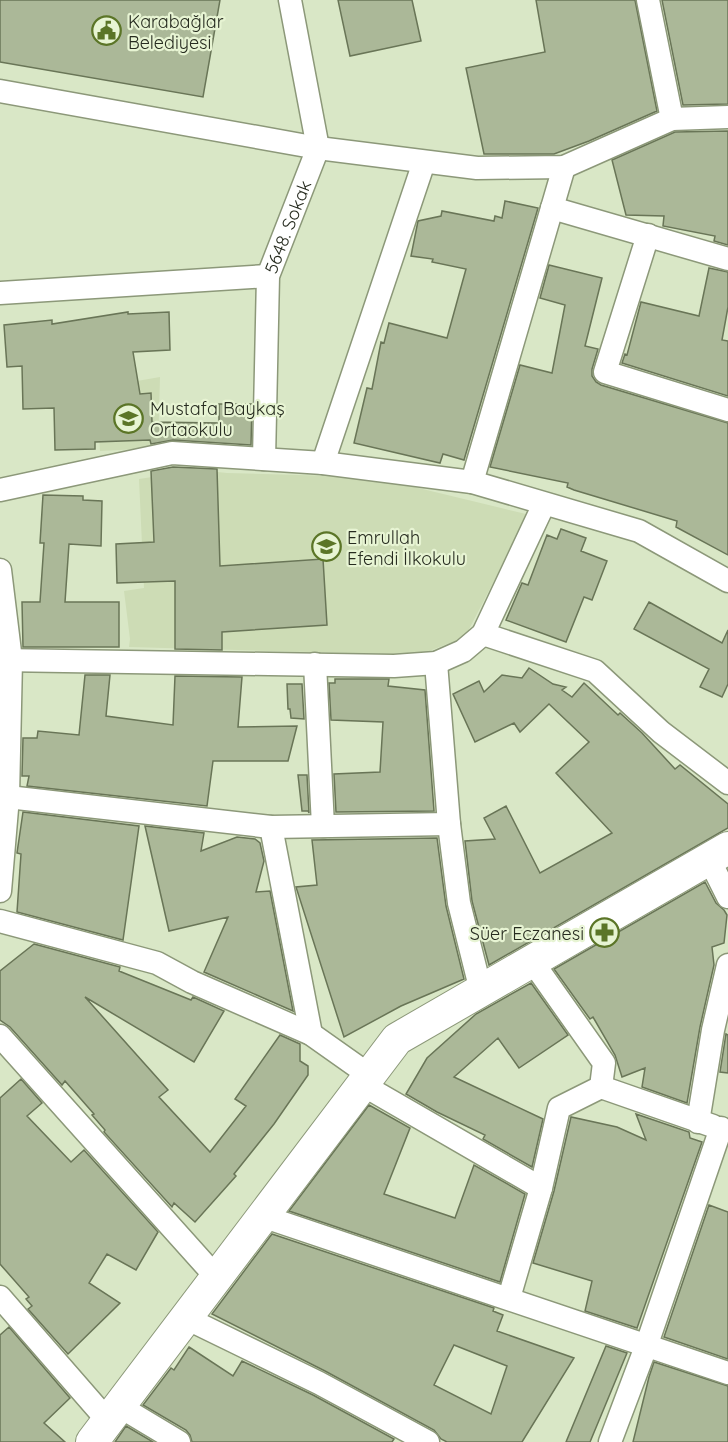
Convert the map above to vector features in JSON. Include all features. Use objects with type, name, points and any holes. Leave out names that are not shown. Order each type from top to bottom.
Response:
[{"type":"main road","points":[[106,1423],[397,1039],[718,854]]},
{"type":"street","points":[[290,0],[318,148]]},
{"type":"street","points":[[648,0],[672,119]]},
{"type":"street","points":[[0,91],[318,148],[477,168],[564,167],[672,119],[728,117]]},
{"type":"street","name":"5648. Sokak","points":[[264,459],[268,276],[318,148]]},
{"type":"street","points":[[323,463],[424,162]]},
{"type":"street","points":[[472,482],[564,167]]},
{"type":"street","points":[[552,208],[728,258]]},
{"type":"street","points":[[648,234],[605,372],[728,410]]},
{"type":"street","points":[[0,293],[268,276]]},
{"type":"street","points":[[0,490],[172,453],[323,463],[472,482],[639,531],[728,581]]},
{"type":"street","points":[[5,660],[394,666],[436,663],[463,651],[483,634],[544,504]]},
{"type":"street","points":[[0,570],[5,660],[8,797],[0,891]]},
{"type":"street","points":[[483,634],[595,671],[662,732],[728,783]]},
{"type":"street","points":[[436,663],[449,824],[459,903],[481,991]]},
{"type":"street","points":[[315,664],[323,826]]},
{"type":"street","points":[[8,797],[271,827],[449,824]]},
{"type":"street","points":[[271,827],[311,1034]]},
{"type":"street","points":[[718,854],[728,897]]},
{"type":"street","points":[[0,921],[157,963],[192,982],[311,1034],[366,1080],[541,1188]]},
{"type":"street","points":[[532,961],[604,1063],[601,1087]]},
{"type":"street","points":[[698,1122],[713,1030],[728,965]]},
{"type":"street","points":[[0,1036],[216,1278]]},
{"type":"street","points":[[509,1298],[541,1188],[560,1108],[601,1087],[724,1129],[610,1442]]},
{"type":"street","points":[[262,1216],[728,1373]]},
{"type":"street","points":[[0,1297],[106,1423],[179,1442]]},
{"type":"street","points":[[186,1318],[320,1383],[428,1442]]},
{"type":"shaded area","name":"Mustafa Baykaş Ortaokulu","points":[[160,377],[158,448],[100,451],[97,388]]},
{"type":"shaded area","name":"Emrullah Efendi İlkokulu","points":[[198,470],[334,476],[410,486],[526,514],[465,637],[419,655],[129,647],[124,591],[144,588],[139,479]]},
{"type":"building","name":"Karabağlar Belediyesi","points":[[0,0],[220,0],[203,97],[0,62]]},
{"type":"building","points":[[338,0],[412,0],[421,41],[350,56]]},
{"type":"building","points":[[536,0],[635,0],[657,111],[554,154],[484,154],[466,68],[545,52]]},
{"type":"building","points":[[662,0],[728,0],[728,104],[683,105]]},
{"type":"building","points":[[728,131],[728,245],[714,241],[715,236],[663,226],[664,216],[626,215],[612,160],[675,132]]},
{"type":"building","points":[[505,201],[538,208],[464,460],[443,454],[440,463],[354,443],[367,388],[372,389],[381,342],[384,343],[389,323],[447,338],[466,269],[432,262],[433,259],[411,256],[418,221],[441,216],[442,211],[494,221],[495,216],[502,218]]},
{"type":"building","points":[[549,265],[602,278],[585,346],[598,349],[592,369],[592,376],[596,382],[728,423],[728,555],[676,527],[677,521],[574,490],[567,487],[568,483],[490,467],[520,365],[552,373],[565,305],[540,298]]},
{"type":"building","points":[[709,268],[728,272],[728,307],[722,340],[728,341],[728,396],[622,363],[625,354],[627,355],[641,302],[699,316]]},
{"type":"building","points":[[128,312],[128,314],[169,312],[170,350],[133,352],[140,394],[151,393],[152,422],[219,423],[219,404],[252,404],[251,445],[173,440],[151,444],[150,440],[95,442],[95,449],[55,450],[54,408],[23,409],[22,366],[7,367],[4,325],[52,320],[52,324]]},
{"type":"building","points":[[173,467],[217,469],[220,566],[323,559],[327,625],[222,632],[222,650],[175,649],[175,581],[117,583],[116,544],[154,542],[151,471]]},
{"type":"building","points":[[43,495],[83,496],[83,500],[102,501],[101,546],[69,544],[65,602],[119,602],[119,647],[23,647],[22,602],[40,602],[44,543],[40,543]]},
{"type":"building","points":[[561,529],[586,538],[581,551],[607,561],[592,600],[584,597],[566,642],[506,620],[522,583],[528,585],[547,535],[557,539]]},
{"type":"building","points":[[649,602],[722,643],[728,630],[728,684],[722,697],[700,687],[709,669],[634,629]]},
{"type":"building","points":[[529,668],[553,684],[566,687],[562,690],[572,697],[584,683],[618,715],[620,713],[642,733],[675,769],[680,765],[728,804],[728,828],[489,965],[472,901],[465,841],[495,839],[484,818],[506,806],[540,873],[612,833],[556,773],[589,742],[549,704],[520,732],[514,723],[475,742],[453,694],[479,681],[484,692],[502,675],[522,678]]},
{"type":"building","points":[[85,675],[110,675],[106,716],[173,725],[175,676],[242,677],[238,727],[297,726],[288,761],[213,761],[207,806],[27,786],[29,776],[22,776],[23,738],[37,738],[38,731],[79,735]]},
{"type":"building","points":[[335,679],[389,679],[388,686],[425,690],[434,811],[336,812],[334,774],[380,772],[383,722],[331,720],[329,683],[335,683]]},
{"type":"building","points":[[287,684],[302,684],[304,719],[291,718],[290,709],[288,709]]},
{"type":"building","points":[[298,775],[307,775],[309,813],[302,811]]},
{"type":"building","points":[[23,812],[139,826],[123,940],[17,912],[21,854],[17,853]]},
{"type":"building","points":[[145,826],[204,833],[201,851],[237,837],[255,839],[260,843],[264,861],[256,892],[270,891],[293,1011],[204,972],[228,917],[169,931]]},
{"type":"building","points":[[437,838],[446,906],[464,979],[401,1006],[344,1037],[296,887],[317,885],[312,840]]},
{"type":"building","points":[[705,882],[716,903],[727,915],[724,943],[712,947],[714,965],[700,1027],[687,1103],[642,1087],[645,1068],[622,1077],[615,1055],[593,1017],[590,1019],[554,969]]},
{"type":"building","points":[[34,944],[120,967],[119,971],[191,1000],[193,997],[224,1011],[194,1062],[85,997],[168,1090],[159,1097],[210,1152],[246,1106],[235,1099],[280,1035],[300,1044],[300,1061],[308,1066],[308,1075],[274,1124],[234,1174],[236,1176],[195,1222],[174,1203],[172,1207],[104,1132],[105,1130],[92,1115],[94,1114],[65,1081],[62,1085],[10,1027],[0,1020],[0,971]]},
{"type":"building","points":[[531,983],[568,1035],[519,1068],[498,1038],[454,1077],[543,1119],[532,1167],[483,1139],[485,1135],[406,1094],[427,1058],[476,1014]]},
{"type":"building","points":[[726,1034],[728,1035],[728,1073],[720,1072]]},
{"type":"building","points":[[21,1079],[42,1103],[27,1116],[71,1162],[84,1150],[158,1232],[136,1270],[107,1254],[89,1283],[120,1303],[68,1354],[28,1309],[32,1306],[26,1299],[29,1297],[0,1264],[0,1098]]},
{"type":"building","points":[[369,1105],[410,1128],[384,1194],[455,1218],[474,1165],[525,1194],[500,1282],[289,1211]]},
{"type":"building","points":[[636,1114],[689,1132],[690,1138],[702,1142],[637,1328],[585,1311],[592,1281],[533,1263],[554,1191],[571,1117],[617,1127],[646,1140]]},
{"type":"building","points":[[709,1205],[728,1212],[728,1359],[664,1337]]},
{"type":"building","points":[[272,1234],[494,1308],[493,1311],[503,1315],[497,1331],[574,1358],[522,1442],[447,1442],[441,1439],[434,1430],[325,1371],[212,1314]],"holes":[[[454,1345],[507,1366],[491,1414],[434,1385]]]},
{"type":"building","points":[[9,1327],[70,1398],[44,1423],[65,1442],[0,1442],[0,1335]]},
{"type":"building","points":[[606,1346],[627,1353],[590,1442],[566,1442]]},
{"type":"building","points":[[189,1347],[233,1376],[242,1361],[313,1395],[394,1439],[392,1442],[192,1442],[186,1430],[143,1405],[171,1368],[174,1370]]},
{"type":"building","points":[[654,1362],[728,1386],[728,1442],[633,1442]]},
{"type":"building","points":[[126,1426],[153,1442],[115,1442]]},
{"type":"place","name":"Karabağlar Belediyesi","points":[[107,31]]},
{"type":"place","name":"Mustafa Baykaş Ortaokulu","points":[[129,418]]},
{"type":"place","name":"Emrullah Efendi İlkokulu","points":[[326,547]]},
{"type":"place","name":"Süer Eczanesi","points":[[605,933]]}]
